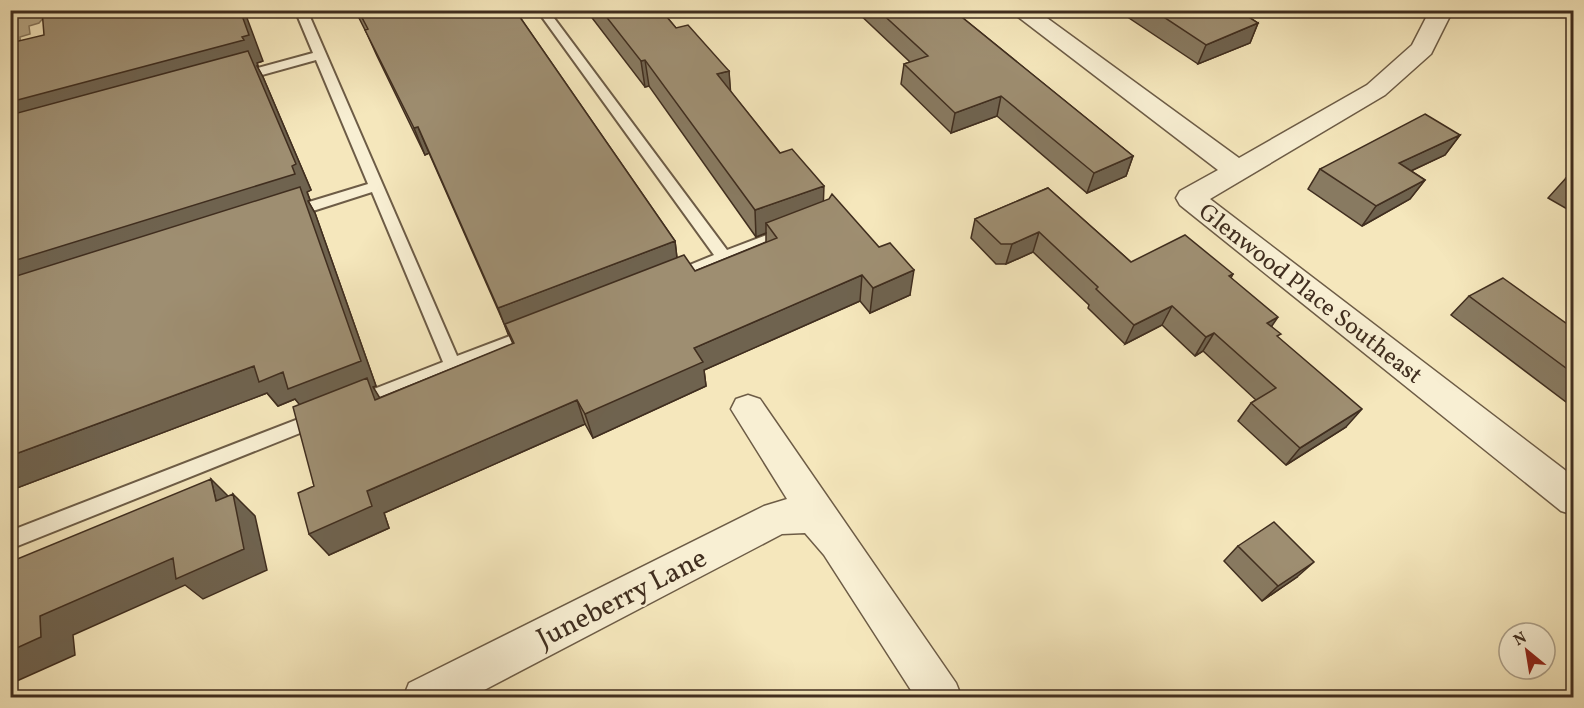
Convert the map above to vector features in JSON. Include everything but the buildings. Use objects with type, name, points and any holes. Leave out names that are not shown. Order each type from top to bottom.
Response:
[{"type":"street","points":[[1020,10],[1237,170],[1376,90],[1422,49],[1442,10]]},
{"type":"street","name":"Glenwood Place Southeast","points":[[1237,170],[1190,198],[1574,499]]},
{"type":"street","points":[[748,409],[941,698]]},
{"type":"street","name":"Juneberry Lane","points":[[423,698],[777,518],[802,514],[822,521]]},
{"type":"lane","points":[[301,10],[453,365]]},
{"type":"lane","points":[[542,10],[724,258]]},
{"type":"lane","points":[[230,80],[320,54]]},
{"type":"lane","points":[[276,218],[376,186]]},
{"type":"lane","points":[[659,284],[800,228]]},
{"type":"lane","points":[[10,540],[550,326]]},
{"type":"shaded area","points":[[50,10],[39,23],[29,26],[30,34],[20,37],[21,54],[11,57],[11,11]]}]
